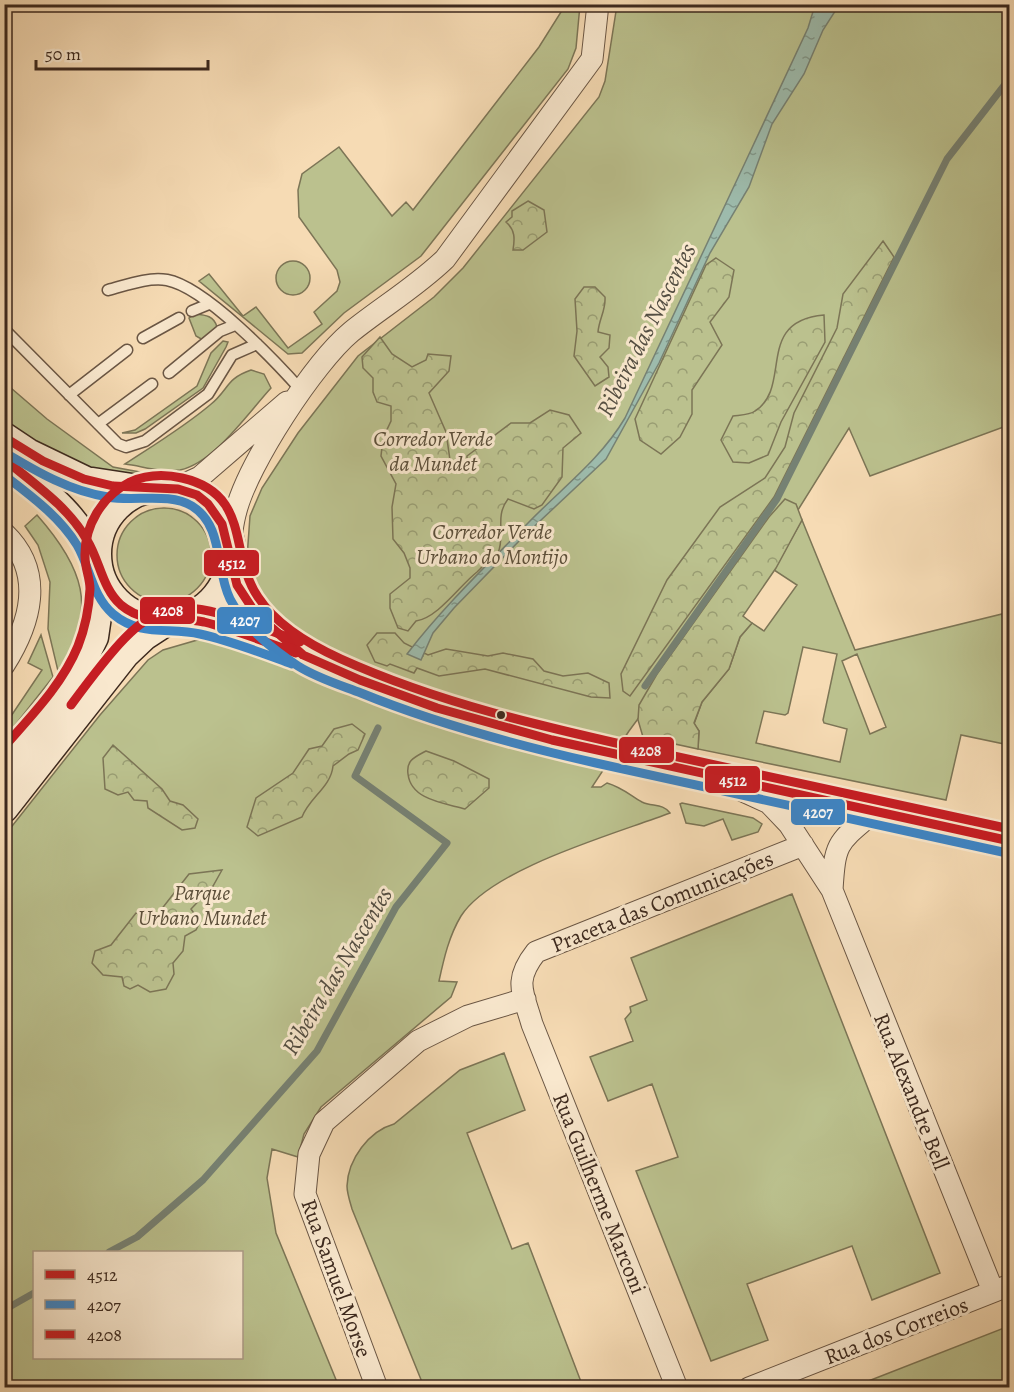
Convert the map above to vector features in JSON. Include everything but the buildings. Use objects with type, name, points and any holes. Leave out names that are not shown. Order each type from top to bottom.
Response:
[{"type":"main road","points":[[4,437],[28,453],[86,481],[145,490]]},
{"type":"main road","points":[[4,459],[65,511],[87,539],[100,572],[114,598],[129,611],[147,619],[175,619],[220,626],[305,656],[426,706],[548,740],[1010,841]]},
{"type":"main road","points":[[4,767],[73,680],[94,637],[100,572],[97,543],[103,525],[113,509],[128,497],[145,490],[160,487],[176,488],[195,494],[212,507],[224,523],[231,545],[237,586],[244,600],[254,613],[305,656]]},
{"type":"main road","points":[[4,808],[125,654],[144,636],[175,619],[200,610],[214,599],[224,584],[230,566],[231,545]]},
{"type":"street","points":[[231,545],[236,510],[244,490],[260,457],[301,390],[320,364],[351,332],[421,282],[445,259],[592,59],[598,4]]},
{"type":"street","points":[[176,488],[200,477],[301,390]]},
{"type":"street","points":[[4,533],[23,560],[30,606],[18,643],[4,665]]},
{"type":"street","name":"Rua Alexandre Bell","points":[[712,777],[769,803],[789,824],[832,890],[1001,1288]]},
{"type":"street","name":"Rua Alexandre Bell","points":[[832,890],[833,854],[846,836],[874,812]]},
{"type":"street","name":"Praceta das Comunicações","points":[[525,999],[521,987],[523,968],[536,952],[803,845]]},
{"type":"street","name":"Rua Samuel Morse","points":[[377,1388],[305,1194],[309,1154],[324,1122],[418,1041],[468,1017],[525,999]]},
{"type":"street","name":"Rua Guilherme Marconi","points":[[525,999],[676,1388]]},
{"type":"street","name":"Rua dos Correios","points":[[749,1388],[1001,1288]]},
{"type":"lane","points":[[108,290],[148,280],[168,280],[186,287],[257,344],[301,390]]},
{"type":"lane","points":[[192,311],[209,304]]},
{"type":"lane","points":[[143,338],[179,318]]},
{"type":"lane","points":[[169,373],[220,331],[235,325]]},
{"type":"lane","points":[[4,329],[118,444],[126,447],[146,441],[208,393],[232,355],[257,344]]},
{"type":"lane","points":[[69,395],[127,350]]},
{"type":"lane","points":[[98,424],[152,384]]},
{"type":"green space","points":[[566,4],[580,5],[576,48],[568,69],[421,256],[344,313],[302,353],[288,354],[199,281],[209,274],[243,316],[256,307],[288,348],[322,324],[314,312],[337,291],[340,282],[337,270],[299,217],[298,190],[302,174],[339,147],[392,216],[406,202],[413,210],[539,47]]},
{"type":"green space","name":"Corredor Verde Urbano do Montijo","points":[[617,5],[1009,5],[1009,425],[870,476],[849,428],[798,510],[796,505],[629,731],[592,787],[601,787],[607,783],[642,802],[661,806],[670,813],[557,854],[499,883],[477,899],[461,916],[453,931],[445,956],[439,981],[457,982],[451,997],[321,1107],[304,1134],[298,1157],[272,1149],[267,1178],[276,1233],[339,1387],[5,1388],[5,835],[100,715],[148,660],[163,650],[211,636],[230,616],[246,572],[250,516],[262,488],[298,433],[358,356],[434,297],[463,268],[599,97],[605,81]]},
{"type":"green space","points":[[528,201],[544,210],[547,232],[523,250],[513,250],[514,234],[506,222],[512,217],[512,211]]},
{"type":"green space","points":[[883,241],[894,257],[774,497],[630,696],[623,691],[621,674],[667,580],[720,507],[765,478],[785,447],[794,413],[837,328],[843,294]]},
{"type":"green space","points":[[716,258],[734,270],[729,297],[710,322],[722,345],[692,390],[692,414],[680,437],[661,454],[640,440],[635,419],[706,265]]},
{"type":"green space","points":[[293,261],[305,266],[310,278],[305,290],[293,295],[281,290],[276,278],[281,266]]},
{"type":"green space","points":[[584,287],[595,287],[605,297],[598,332],[610,335],[609,348],[600,357],[608,367],[609,377],[595,386],[574,356],[577,331],[575,299]]},
{"type":"green space","points":[[195,314],[209,317],[214,320],[217,327],[203,340],[196,336],[189,318]]},
{"type":"green space","points":[[824,315],[825,342],[781,422],[768,455],[749,463],[733,462],[721,440],[733,416],[753,412],[766,400],[772,387],[781,342],[789,329],[802,320]]},
{"type":"green space","name":"Corredor Verde da Mundet","points":[[380,337],[392,354],[412,367],[426,360],[428,354],[451,356],[449,371],[429,393],[446,432],[450,460],[460,468],[467,464],[467,456],[511,423],[530,423],[550,410],[569,415],[581,433],[563,448],[562,477],[542,505],[534,509],[508,499],[502,512],[498,553],[489,559],[440,608],[424,619],[416,621],[408,631],[398,628],[390,608],[390,594],[410,578],[410,568],[404,553],[393,539],[392,507],[396,484],[381,456],[383,438],[391,421],[391,406],[377,402],[373,392],[373,378],[363,368],[362,357]]},
{"type":"green space","points":[[223,341],[228,342],[226,347],[203,388],[145,429],[136,433],[122,433],[135,430],[197,386],[211,353]]},
{"type":"green space","points":[[251,370],[264,374],[271,388],[230,436],[205,458],[193,465],[173,471],[125,464],[190,421],[216,400],[236,377]]},
{"type":"green space","points":[[4,382],[47,419],[113,467],[167,477],[144,480],[92,475],[5,423]]},
{"type":"green space","points":[[785,499],[796,504],[802,520],[776,568],[743,616],[752,623],[740,637],[729,669],[702,702],[694,723],[699,731],[698,749],[643,737],[638,720],[639,705],[657,674],[769,517]]},
{"type":"green space","points":[[164,508],[182,512],[197,522],[207,537],[211,555],[207,573],[197,588],[182,598],[164,602],[146,598],[131,588],[121,573],[117,555],[121,537],[131,522],[146,512]]},
{"type":"green space","points":[[37,515],[65,552],[80,589],[82,608],[79,628],[71,649],[58,671],[48,629],[50,582],[38,545],[25,526]]},
{"type":"green space","points":[[802,520],[855,650],[1002,614],[1009,649],[1009,745],[961,735],[946,800],[698,749],[699,731],[694,724],[702,702],[729,669],[740,637],[752,623],[764,631],[797,585],[774,570]],"holes":[[[803,647],[837,654],[823,720],[824,723],[847,729],[840,762],[756,743],[764,711],[785,715],[788,713]],[[857,654],[886,727],[870,734],[842,661]]]},
{"type":"green space","points":[[377,633],[395,633],[404,643],[428,655],[446,649],[488,656],[503,653],[533,659],[544,671],[563,676],[588,673],[609,683],[610,698],[591,697],[485,669],[439,676],[417,668],[414,673],[390,664],[387,666],[375,662],[367,645]]},
{"type":"green space","points":[[41,635],[53,677],[5,738],[5,725],[42,670],[28,663]]},
{"type":"green space","points":[[352,724],[365,734],[358,750],[333,766],[328,780],[302,817],[258,836],[247,827],[256,798],[293,773],[309,749],[322,746],[334,729]]},
{"type":"green space","points":[[113,745],[162,789],[170,801],[183,805],[198,819],[195,828],[182,830],[148,808],[147,801],[134,800],[128,792],[118,795],[105,789],[103,758]]},
{"type":"green space","points":[[426,751],[454,761],[489,779],[489,788],[465,809],[422,795],[410,783],[408,765]]},
{"type":"green space","points":[[680,804],[753,818],[762,824],[758,832],[732,840],[723,819],[704,826],[686,823]]},
{"type":"green space","points":[[222,870],[213,886],[191,909],[200,922],[196,930],[185,936],[183,951],[173,963],[174,974],[166,989],[150,992],[138,985],[130,989],[124,986],[122,977],[103,975],[92,963],[95,951],[111,945],[136,913],[157,915],[189,874]]},
{"type":"green space","points":[[792,894],[940,1273],[872,1300],[852,1246],[747,1284],[768,1340],[711,1361],[636,1171],[678,1157],[652,1084],[608,1101],[590,1057],[633,1041],[625,1019],[631,1012],[630,1007],[647,1000],[631,958]]},
{"type":"green space","points":[[504,1053],[525,1110],[467,1133],[512,1249],[528,1243],[583,1387],[424,1387],[352,1209],[347,1189],[348,1176],[356,1156],[376,1133],[394,1124],[460,1070]]},
{"type":"green space","points":[[1009,1326],[1009,1387],[853,1387]]},
{"type":"water","points":[[815,5],[839,5],[823,30],[804,74],[772,124],[749,187],[710,253],[659,363],[606,459],[523,537],[454,608],[433,633],[421,660],[407,654],[466,586],[592,460],[625,418],[808,28]]},
{"type":"waterway","points":[[645,686],[777,499],[947,159],[1010,78]]},
{"type":"waterway","name":"Ribeira das Nascentes","points":[[111,1251],[137,1237],[203,1180],[317,1051],[396,907],[447,843],[355,776],[378,728]]},
{"type":"waterway","name":"Ribeira das Nascentes","points":[[4,1310],[33,1294]]},
{"type":"transit line","name":"4512","points":[[4,437],[43,461],[84,479],[113,486],[178,489],[197,495],[208,504],[222,524],[237,585],[256,614],[303,655],[360,680],[437,708],[552,740],[1010,841]]},
{"type":"transit line","name":"4207","points":[[4,452],[54,480],[80,490],[118,498],[173,499],[192,506],[202,515],[214,536],[225,587],[243,619],[260,637],[288,660],[329,681],[448,724],[536,749],[1007,853]]},
{"type":"transit line","name":"4512","points":[[9,463],[52,498],[80,528],[110,591],[121,605],[131,612],[151,618],[204,622],[296,653]]},
{"type":"transit line","name":"4207","points":[[4,475],[44,507],[62,525],[77,545],[100,599],[113,614],[123,621],[144,629],[188,632],[212,637],[292,664]]},
{"type":"transit line","name":"4208","points":[[4,747],[55,687],[78,646],[88,611],[90,585],[85,561],[85,545],[91,523],[97,513],[111,495],[130,482],[155,476],[169,476],[204,486],[219,497],[229,511],[235,527],[249,580],[258,597],[284,626],[341,659],[380,676],[461,703],[544,726],[1010,829]]},
{"type":"transit line","name":"4208","points":[[71,705],[100,666],[125,638],[147,620],[168,610],[192,608],[220,614],[300,642]]},
{"type":"park label","name":"Parque Urbano Mundet","points":[[202,904]]}]
